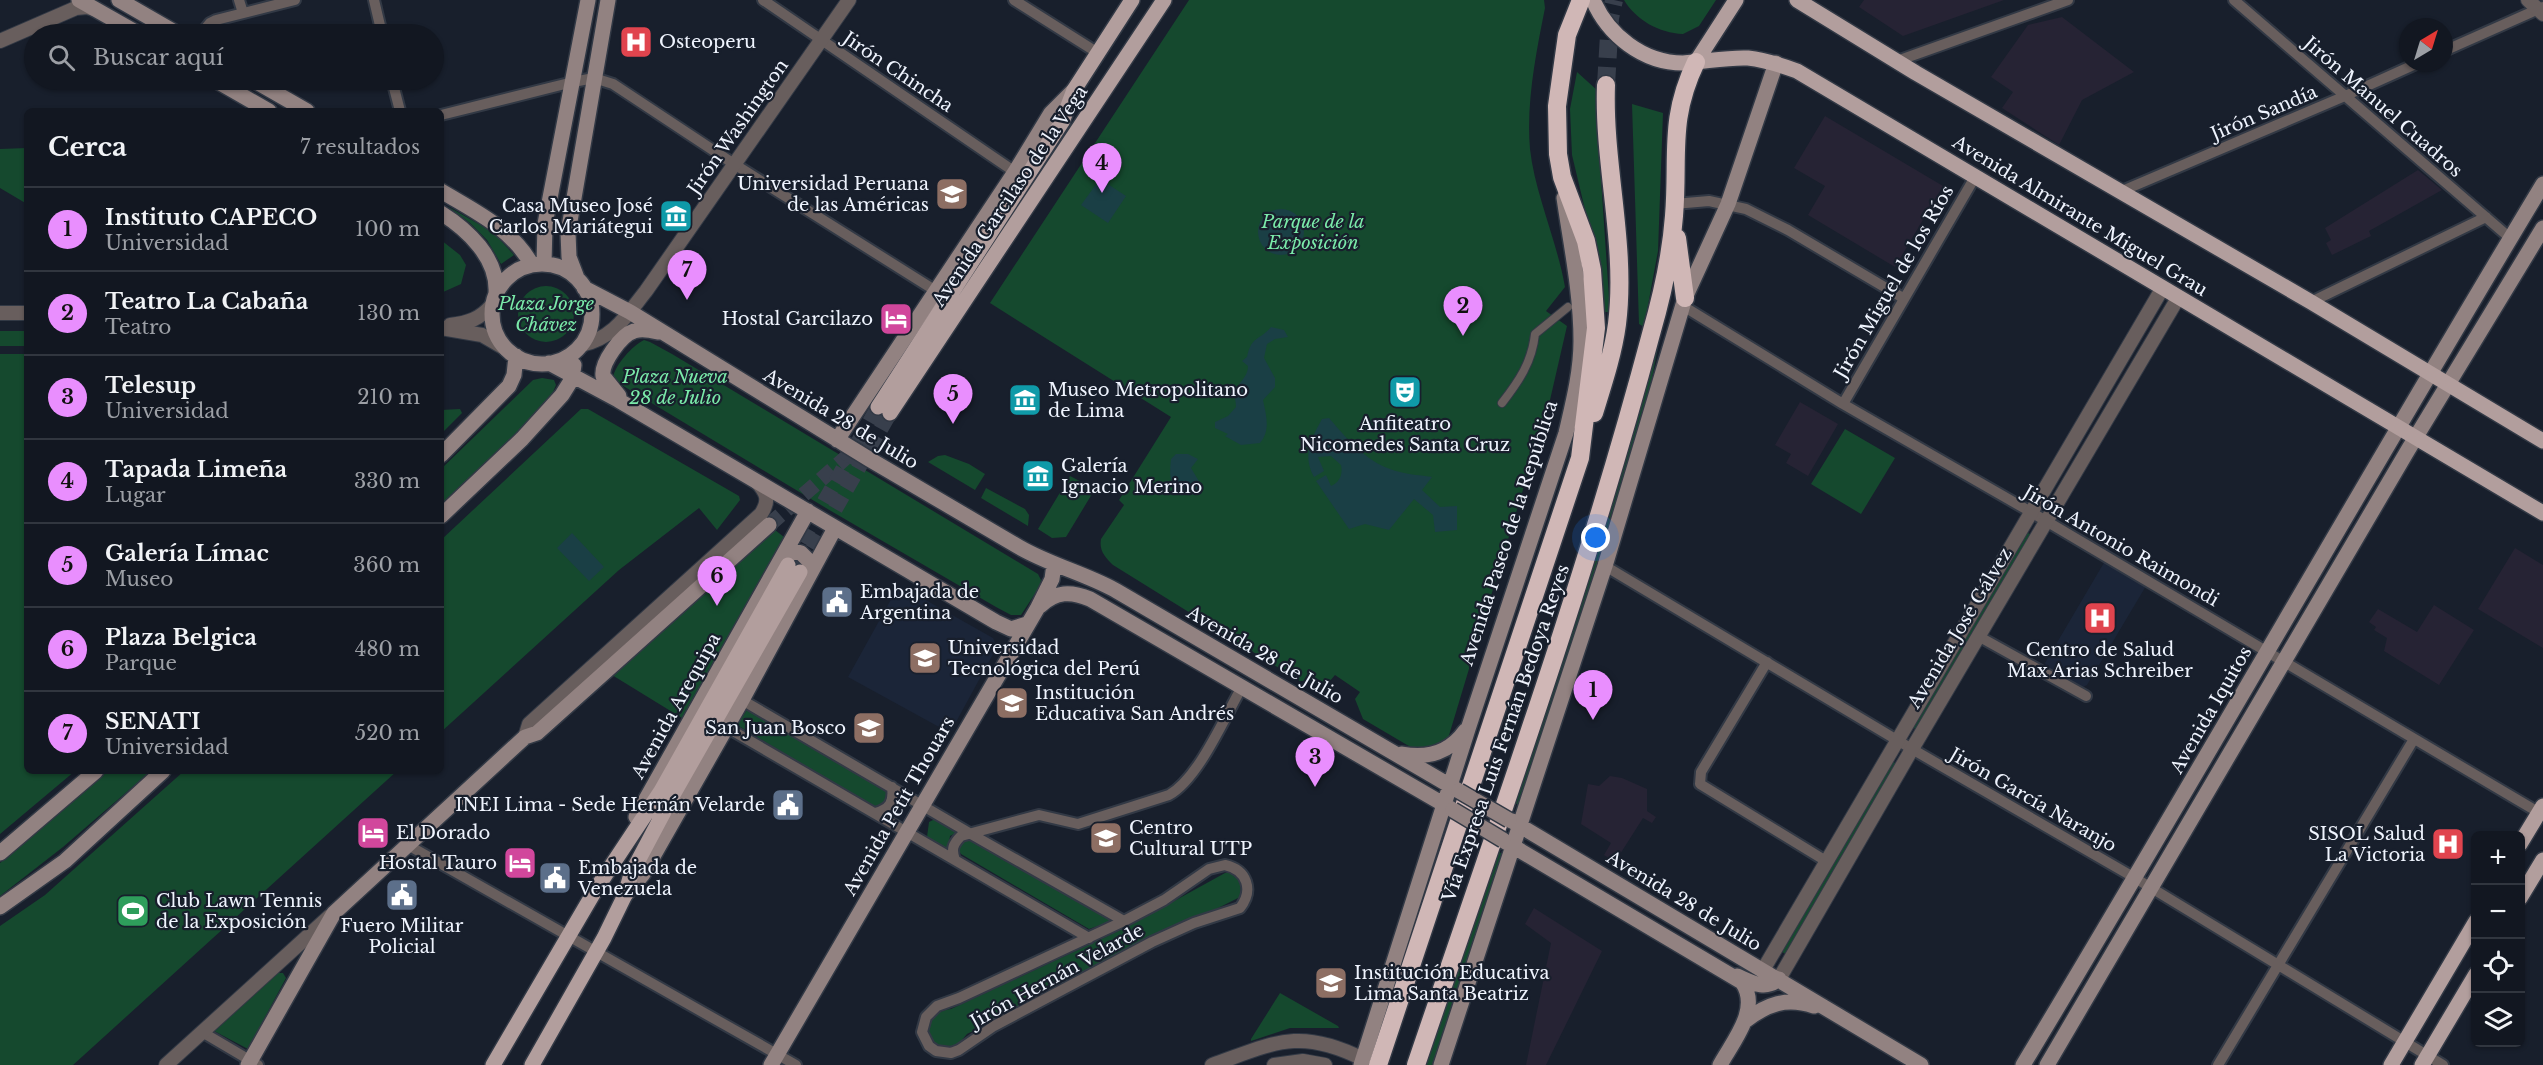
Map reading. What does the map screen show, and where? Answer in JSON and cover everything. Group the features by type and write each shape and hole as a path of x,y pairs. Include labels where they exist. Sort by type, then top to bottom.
{"highway":[{"name":"Avenida Paseo de la República","path":"1562,177 1558,154 1559,78 1567,35 1581,0"},
{"name":"Vía Expresa Luis Fernán Bedoya Reyes","path":"1416,1065 1586,562 1655,320 1674,210 1674,144 1680,101 1696,62"},
{"path":"1580,458 1605,380 1617,324 1618,264 1606,85"},
{"name":"Vía Expresa Luis Fernán Bedoya Reyes","path":"1369,1064 1580,458 1596,328 1592,270 1586,242 1562,177"},
{"path":"1674,210 1684,302"}],"main road":[{"path":"79,0 121,24"},
{"path":"119,0 161,24"},
{"path":"538,264 588,0"},
{"path":"444,513 522,440 562,395 573,375 578,348 591,323 592,311 569,257 568,233 608,0"},
{"name":"Avenida Garcilaso de la Vega","path":"837,440 1015,172 1051,113 1074,90 1132,0"},
{"name":"Avenida Garcilaso de la Vega","path":"1074,90 1062,122 884,410 1164,0"},
{"name":"Avenida Almirante Miguel Grau","path":"1593,0 1614,33 1638,51 1665,62 1746,58 1776,63 1797,71 2162,289 2400,423 2543,513"},
{"path":"1696,62 1736,0"},
{"path":"1797,0 1897,61 2311,302 2427,376 2543,441"},
{"path":"1441,1065 1514,823 1605,566 1684,302 1728,204 1776,63"},
{"path":"233,90 264,108"},
{"path":"270,90 302,108"},
{"name":"Avenida Paseo de la República","path":"1369,1064 1455,788 1469,726 1566,433 1576,389 1581,343 1580,314 1562,177"},
{"name":"Avenida Iquitos","path":"2023,1065 2268,652 2427,376 2543,184"},
{"path":"444,192 505,230 538,264"},
{"path":"444,215 462,228 484,253 494,273 494,328 511,353 514,375 509,387 444,452"},
{"name":"Avenida Iquitos","path":"2047,1065 2418,434 2543,228"},
{"path":"494,299 510,274 538,264 556,266 580,283"},
{"path":"2493,267 2511,279"},
{"name":"Avenida 28 de Julio","path":"580,283 837,440 1019,547 1054,564 1087,575 1115,590 1455,788 1921,1065"},
{"path":"637,411 607,383 602,373 603,364 632,332 647,330 666,334"},
{"path":"549,363 567,357 578,348"},
{"path":"511,353 526,361 549,363 573,375 1003,625 1015,629 1027,624"},
{"name":"Avenida Arequipa","path":"625,895 643,874 742,700 793,570 808,511"},
{"path":"252,1064 334,913 406,844 525,737 537,733 769,525"},
{"name":"Avenida Arequipa","path":"493,1065 596,889 661,791 793,570 835,528"},
{"name":"Avenida Petit Thouars","path":"774,1059 1037,609 1052,579 1054,564"},
{"name":"Avenida Arequipa","path":"532,1065 597,951 625,895 631,874 793,570"},
{"path":"1037,609 1049,598 1061,594 1076,594 1090,599 1731,974 1742,982 1748,992 1749,1004 1745,1021 1720,1065"},
{"path":"1389,750 1413,756 1437,753 1455,743 1469,726"},
{"path":"0,853 92,774"},
{"path":"0,907 65,861 160,774"},
{"path":"2525,836 2542,811"},
{"path":"2525,890 2543,860"},
{"path":"2391,1065 2471,928"},
{"path":"1731,974 1767,986 1779,979"},
{"path":"2425,1060 2471,981"},
{"path":"1745,1021 1766,1005 1779,1002 1806,1004 1835,1014"}],"street":[{"path":"239,0 243,13"},
{"path":"212,24 216,20 295,0"},
{"path":"374,0 380,24"},
{"name":"Jirón Chincha","path":"763,0 1015,172"},
{"name":"Jirón Washington","path":"578,348 609,334 630,312 849,0"},
{"path":"1014,0 1098,53"},
{"path":"1897,61 2068,0"},
{"name":"Jirón Manuel Cuadros","path":"2234,0 2510,238"},
{"path":"39,24 76,8 87,6 94,9"},
{"path":"2453,47 2538,7"},
{"path":"0,41 24,31"},
{"name":"Jirón Sandía","path":"2122,191 2399,72"},
{"path":"444,114 594,78 613,84 734,164 936,291"},
{"path":"395,90 399,108"},
{"name":"Jirón Miguel de los Ríos","path":"1843,404 1975,177"},
{"path":"1674,210 1709,201 1746,209 1788,230 1903,298"},
{"path":"2311,302 2486,217"},
{"name":"Avenida José Gálvez","path":"1763,970 2162,289"},
{"name":"Avenida José Gálvez","path":"1779,979 2178,298"},
{"path":"444,326 472,321 484,314 494,299"},
{"name":"Jirón Antonio Raimondi","path":"1684,302 1843,404 2031,512 2414,739 2542,811"},
{"path":"1502,403 1526,368 1532,354 1534,334 1568,307"},
{"path":"0,313 24,314"},
{"path":"444,327 482,335 511,353"},
{"path":"525,737 529,724 761,514 767,499 765,491 755,480"},
{"name":"Jirón García Naranjo","path":"1605,566 1912,749 2135,878 2405,1041 2425,1060 2444,1065"},
{"path":"1978,636 2086,696"},
{"path":"1767,662 1701,772 1700,784 1706,790 1826,861"},
{"path":"955,860 952,852 954,843 961,836 1039,815 1078,824 1169,795 1186,783 1242,687"},
{"name":"Jirón Hernán Velarde","path":"742,700 1124,921"},
{"name":"Jirón Hernán Velarde","path":"726,727 1089,938"},
{"path":"2218,1065 2414,739"},
{"path":"875,813 884,811 891,805 892,787"},
{"path":"406,844 597,951 774,1059 796,1065"},
{"name":"Jirón Hernán Velarde","path":"1216,866 1233,867 1245,878 1248,894 1240,908 1232,913 1194,923 1152,942 994,1026 959,1050 943,1053 936,1051 925,1039 923,1024 930,1011 937,1006 1089,938 1164,900 1216,866"},
{"path":"166,1065 334,913"},
{"path":"202,1032 252,1064"},
{"path":"1212,1065 1269,1045 1291,1040 1326,1043 1369,1064"},
{"path":"1274,1065 1294,1061 1325,1065"}],"shaded area":[{"path":"1864,0 2004,0 1903,36 1859,7"},
{"path":"2062,17 2134,72 2082,100 2059,145 2002,108 2013,92 1991,77 2028,25"},
{"path":"1825,116 1943,186 1895,267 1808,215 1825,186 1794,168"},
{"path":"2418,170 2442,190 2369,231 2371,236 2332,255 2326,243 2331,240 2325,228"},
{"path":"1100,179 1126,196 1108,223 1081,205"},
{"path":"1281,209 1297,216 1304,232 1297,248 1281,255 1265,248 1258,232 1265,216"},
{"path":"1271,327 1284,330 1288,337 1275,339 1267,344 1264,358 1275,378 1275,387 1263,400 1267,422 1266,433 1260,443 1241,445 1225,436 1228,434 1215,428 1215,422 1228,416 1236,407 1236,390 1248,369 1242,361 1247,357 1253,342"},
{"path":"1800,402 1838,424 1808,476 1786,463 1791,454 1775,445"},
{"path":"1329,418 1356,448 1381,465 1400,472 1432,477 1422,490 1440,507 1457,506 1457,530 1435,532 1433,515 1414,499 1389,530 1365,524 1349,529 1316,481 1326,475 1331,486 1340,477 1341,465 1331,456 1318,457 1324,471 1314,477 1310,469 1308,454 1314,433 1322,419"},
{"path":"1176,454 1188,454 1198,459 1191,468 1203,488 1201,494 1193,495 1190,489 1178,489 1173,483 1170,476 1171,459"},
{"path":"572,533 604,567 589,581 557,548"},
{"path":"2515,548 2543,565 2543,648 2478,609"},
{"name":"Centro de Salud Max Arias Schreiber","path":"2105,561 2146,586 2087,685 2083,687 2046,666 2045,663"},
{"name":"Universidad Tecnológica del Perú","path":"899,585 993,638 997,647 950,733 848,677"},
{"path":"2434,605 2474,630 2439,685 2384,651 2387,638 2374,630 2376,627 2369,622 2378,609 2417,632"},
{"path":"1610,776 1622,778 1647,789 1647,811 1656,817 1652,823 1643,818 1615,862 1604,855 1611,843 1581,824 1588,784 1599,786"},
{"path":"1534,908 1602,951 1546,1065 1526,1065 1551,943 1525,924"}],"green space":[{"name":"Parque de la Exposición","path":"1189,0 1544,0 1545,8 1535,60 1529,114 1530,149 1536,183 1565,287 1546,311 1567,326 1550,400 1447,742 1419,752 1363,719 1355,699 1360,692 1335,675 1329,682 1300,681 1110,562 1102,550 1101,539 1124,505 1119,500 1171,417 990,303"},
{"path":"1624,0 1716,0 1699,26 1683,34 1665,31 1649,24 1635,14"},
{"path":"1577,72 1598,91 1598,135 1610,312 1603,312 1598,264 1572,155 1570,109"},
{"path":"1632,104 1663,113 1658,251 1644,327 1639,324"},
{"path":"24,148 24,202 0,188 0,149"},
{"path":"447,206 493,232 514,255 501,264 487,240 470,223"},
{"path":"444,242 460,255 466,265 461,284 444,292"},
{"name":"Plaza Jorge Chávez","path":"546,286 557,288 566,294 572,303 574,314 572,325 566,334 557,340 546,342 535,340 526,334 520,325 518,314 520,303 526,294 535,288"},
{"path":"0,331 24,331 24,346 0,346"},
{"name":"Plaza Nueva 28 de Julio","path":"644,340 672,354 1038,574 1041,580 1040,586 1021,615 1011,615 996,607 615,381 613,377 621,361"},
{"path":"1658,347 1644,420 1520,806 1512,801"},
{"path":"0,354 24,354 24,774 71,774 0,834"},
{"path":"542,378 554,380 556,385 548,404 444,505 444,466 533,380"},
{"path":"460,409 462,413 444,431 444,410"},
{"path":"581,409 588,409 739,496 740,500 717,530 699,508 619,570 444,729 444,537"},
{"path":"1845,429 1895,458 1861,514 1811,484"},
{"path":"945,455 969,464 985,474 975,490 928,462"},
{"path":"1070,476 1095,489 1066,537 1052,538 1038,529"},
{"path":"986,488 1025,509 1029,515 1028,526 981,498"},
{"path":"775,530 784,537 682,718 612,675"},
{"path":"2026,532 2032,535 1917,730 1912,727"},
{"path":"748,708 884,789 890,794 882,807 873,807 737,725"},
{"path":"1892,761 1897,764 1786,954 1780,951"},
{"path":"104,774 148,774 63,847 0,896 0,863"},
{"name":"Club Lawn Tennis de la Exposición","path":"181,774 394,774 73,1065 0,1065 0,926 45,895"},
{"path":"935,819 958,832 950,836 948,849 927,837 929,822"},
{"path":"972,838 1112,921 1089,929 961,854 957,849 958,840"},
{"path":"1496,850 1504,855 1436,1065 1425,1065"},
{"path":"1231,872 1240,883 1240,897 967,1034 957,1046 938,1045 928,1033 932,1018 940,1012 951,1009 1127,927 1225,873"},
{"path":"277,973 283,973 286,978 248,1049 214,1031"},
{"path":"1280,993 1339,1028 1290,1028 1251,1041"}],"tunnel":[{"path":"1606,85 1610,18 1614,0"},
{"path":"790,562 878,407"},
{"path":"801,569 890,413"},
{"path":"769,525 850,454"}],"place":[{"name":"Osteoperu","path":"636,42"},
{"name":"Tapada Limeña","path":"1102,193"},
{"name":"Universidad Peruana de las Américas","path":"952,194"},
{"name":"Casa Museo José Carlos Mariátegui","path":"676,216"},
{"name":"SENATI","path":"687,300"},
{"name":"Hostal Garcilazo","path":"896,319"},
{"name":"Teatro La Cabaña","path":"1463,336"},
{"name":"Anfiteatro Nicomedes Santa Cruz","path":"1405,392"},
{"name":"Museo Metropolitano de Lima","path":"1025,400"},
{"name":"Galería Límac","path":"953,424"},
{"name":"Galería Ignacio Merino","path":"1038,476"},
{"name":"Embajada de Argentina","path":"837,602"},
{"name":"Plaza Belgica","path":"717,606"},
{"name":"Centro de Salud Max Arias Schreiber","path":"2100,618"},
{"name":"Universidad Tecnológica del Perú","path":"925,658"},
{"name":"Institución Educativa San Andrés","path":"1012,703"},
{"name":"Instituto CAPECO","path":"1593,720"},
{"name":"San Juan Bosco","path":"869,728"},
{"name":"Telesup","path":"1315,787"},
{"name":"INEI Lima - Sede Hernán Velarde","path":"788,805"},
{"name":"El Dorado","path":"373,833"},
{"name":"Centro Cultural UTP","path":"1106,838"},
{"name":"SISOL Salud La Victoria","path":"2448,844"},
{"name":"Hostal Tauro","path":"520,863"},
{"name":"Embajada de Venezuela","path":"555,878"},
{"name":"Fuero Militar Policial","path":"402,895"},
{"name":"Club Lawn Tennis de la Exposición","path":"133,911"},
{"name":"Institución Educativa Lima Santa Beatriz","path":"1331,983"}]}
